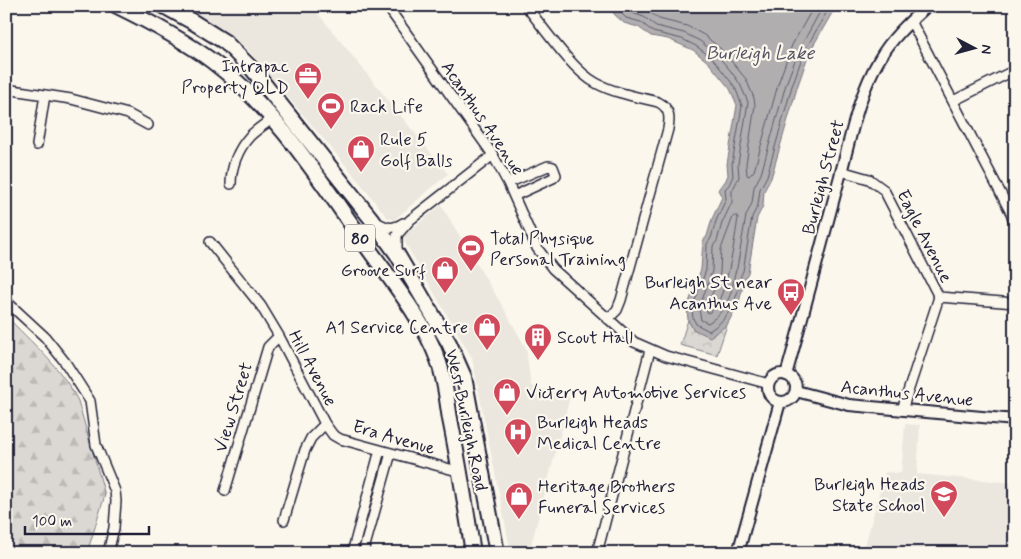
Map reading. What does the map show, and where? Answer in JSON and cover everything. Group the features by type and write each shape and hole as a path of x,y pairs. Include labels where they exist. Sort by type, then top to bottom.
{"main road":[{"name":"West Burleigh Road","path":"117,6 185,42 244,89 272,119 311,168 424,330 438,361 460,472 473,553"},
{"name":"West Burleigh Road","path":"164,6 225,42 253,70 397,254 449,343 464,377 497,553"},
{"path":"490,510 488,534 491,553"}],"street":[{"name":"Acanthus Avenue","path":"387,6 493,155 508,183 537,248 554,269 634,342 666,356 769,384"},
{"path":"526,6 573,64 589,79 610,89 658,102 666,108 669,115 668,129 622,300 617,310 608,319"},
{"name":"Burleigh Street","path":"786,375 841,172 869,79 889,45 927,6"},
{"path":"911,21 1015,224"},
{"path":"953,101 1015,70"},
{"path":"6,89 71,99 128,114 148,125"},
{"path":"38,145 45,95"},
{"path":"231,184 231,172 236,159 250,136 272,119"},
{"path":"397,254 397,235 410,220 493,155"},
{"path":"508,183 548,166 553,167 555,170 556,175 553,178 514,196"},
{"name":"Eagle Avenue","path":"841,172 869,179 884,190 939,297 1015,304"},
{"path":"373,221 394,228 410,220"},
{"name":"Hill Avenue","path":"210,242 261,306 279,336 325,424 312,438 305,450 284,520"},
{"path":"902,410 939,297"},
{"path":"6,301 45,338 65,362 87,396 92,414 96,445 115,491 114,528 108,553"},
{"name":"View Street","path":"225,491 268,347 279,336"},
{"path":"597,553 650,350"},
{"path":"786,375 795,383 796,391 789,401 780,402 772,398 768,389 769,384 774,377 786,375"},
{"name":"Acanthus Avenue","path":"796,391 849,405 1015,420"},
{"path":"738,553 780,402"},
{"name":"Era Avenue","path":"325,424 337,438 460,472"},
{"path":"352,553 380,450"},
{"path":"363,553 391,453"}],"shaded area":[{"path":"182,6 312,6 448,174 394,220 387,217 248,50 229,33"},
{"path":"441,205 526,348 531,386 570,397 529,553 511,553 472,358 404,241 405,235"},
{"name":"Burleigh Heads State School","path":"905,424 920,425 917,474 1015,483 1015,553 863,553 885,472 901,473"}],"green space":[{"path":"6,316 55,366 78,401 105,495 87,553 6,553"},
{"path":"688,320 693,329 720,329 727,325 717,355 680,345"}],"water":[{"name":"Burleigh Lake","path":"608,6 836,6 809,53 797,88 771,178 764,191 763,206 757,218 748,273 739,302 727,325 710,337 693,329 688,320 687,308 701,269 703,241 707,236 722,197 718,190 728,175 727,164 737,105 730,89 708,62 693,50 668,39 651,36 638,27 624,23"}],"place":[{"name":"Intrapac Property QLD","path":"308,100"},
{"name":"Rack Life","path":"331,130"},
{"name":"Rule 5 Golf Balls","path":"361,173"},
{"name":"Total Physique Personal Training","path":"471,272"},
{"name":"Groove Surf","path":"445,294"},
{"name":"Burleigh St near Acanthus Ave","path":"791,316"},
{"name":"A1 Service Centre","path":"487,351"},
{"name":"Scout Hall","path":"538,361"},
{"name":"Victerry Automotive Services","path":"507,416"},
{"name":"Burleigh Heads Medical Centre","path":"518,456"},
{"name":"Burleigh Heads State School","path":"944,518"},
{"name":"Heritage Brothers Funeral Services","path":"519,520"}]}
